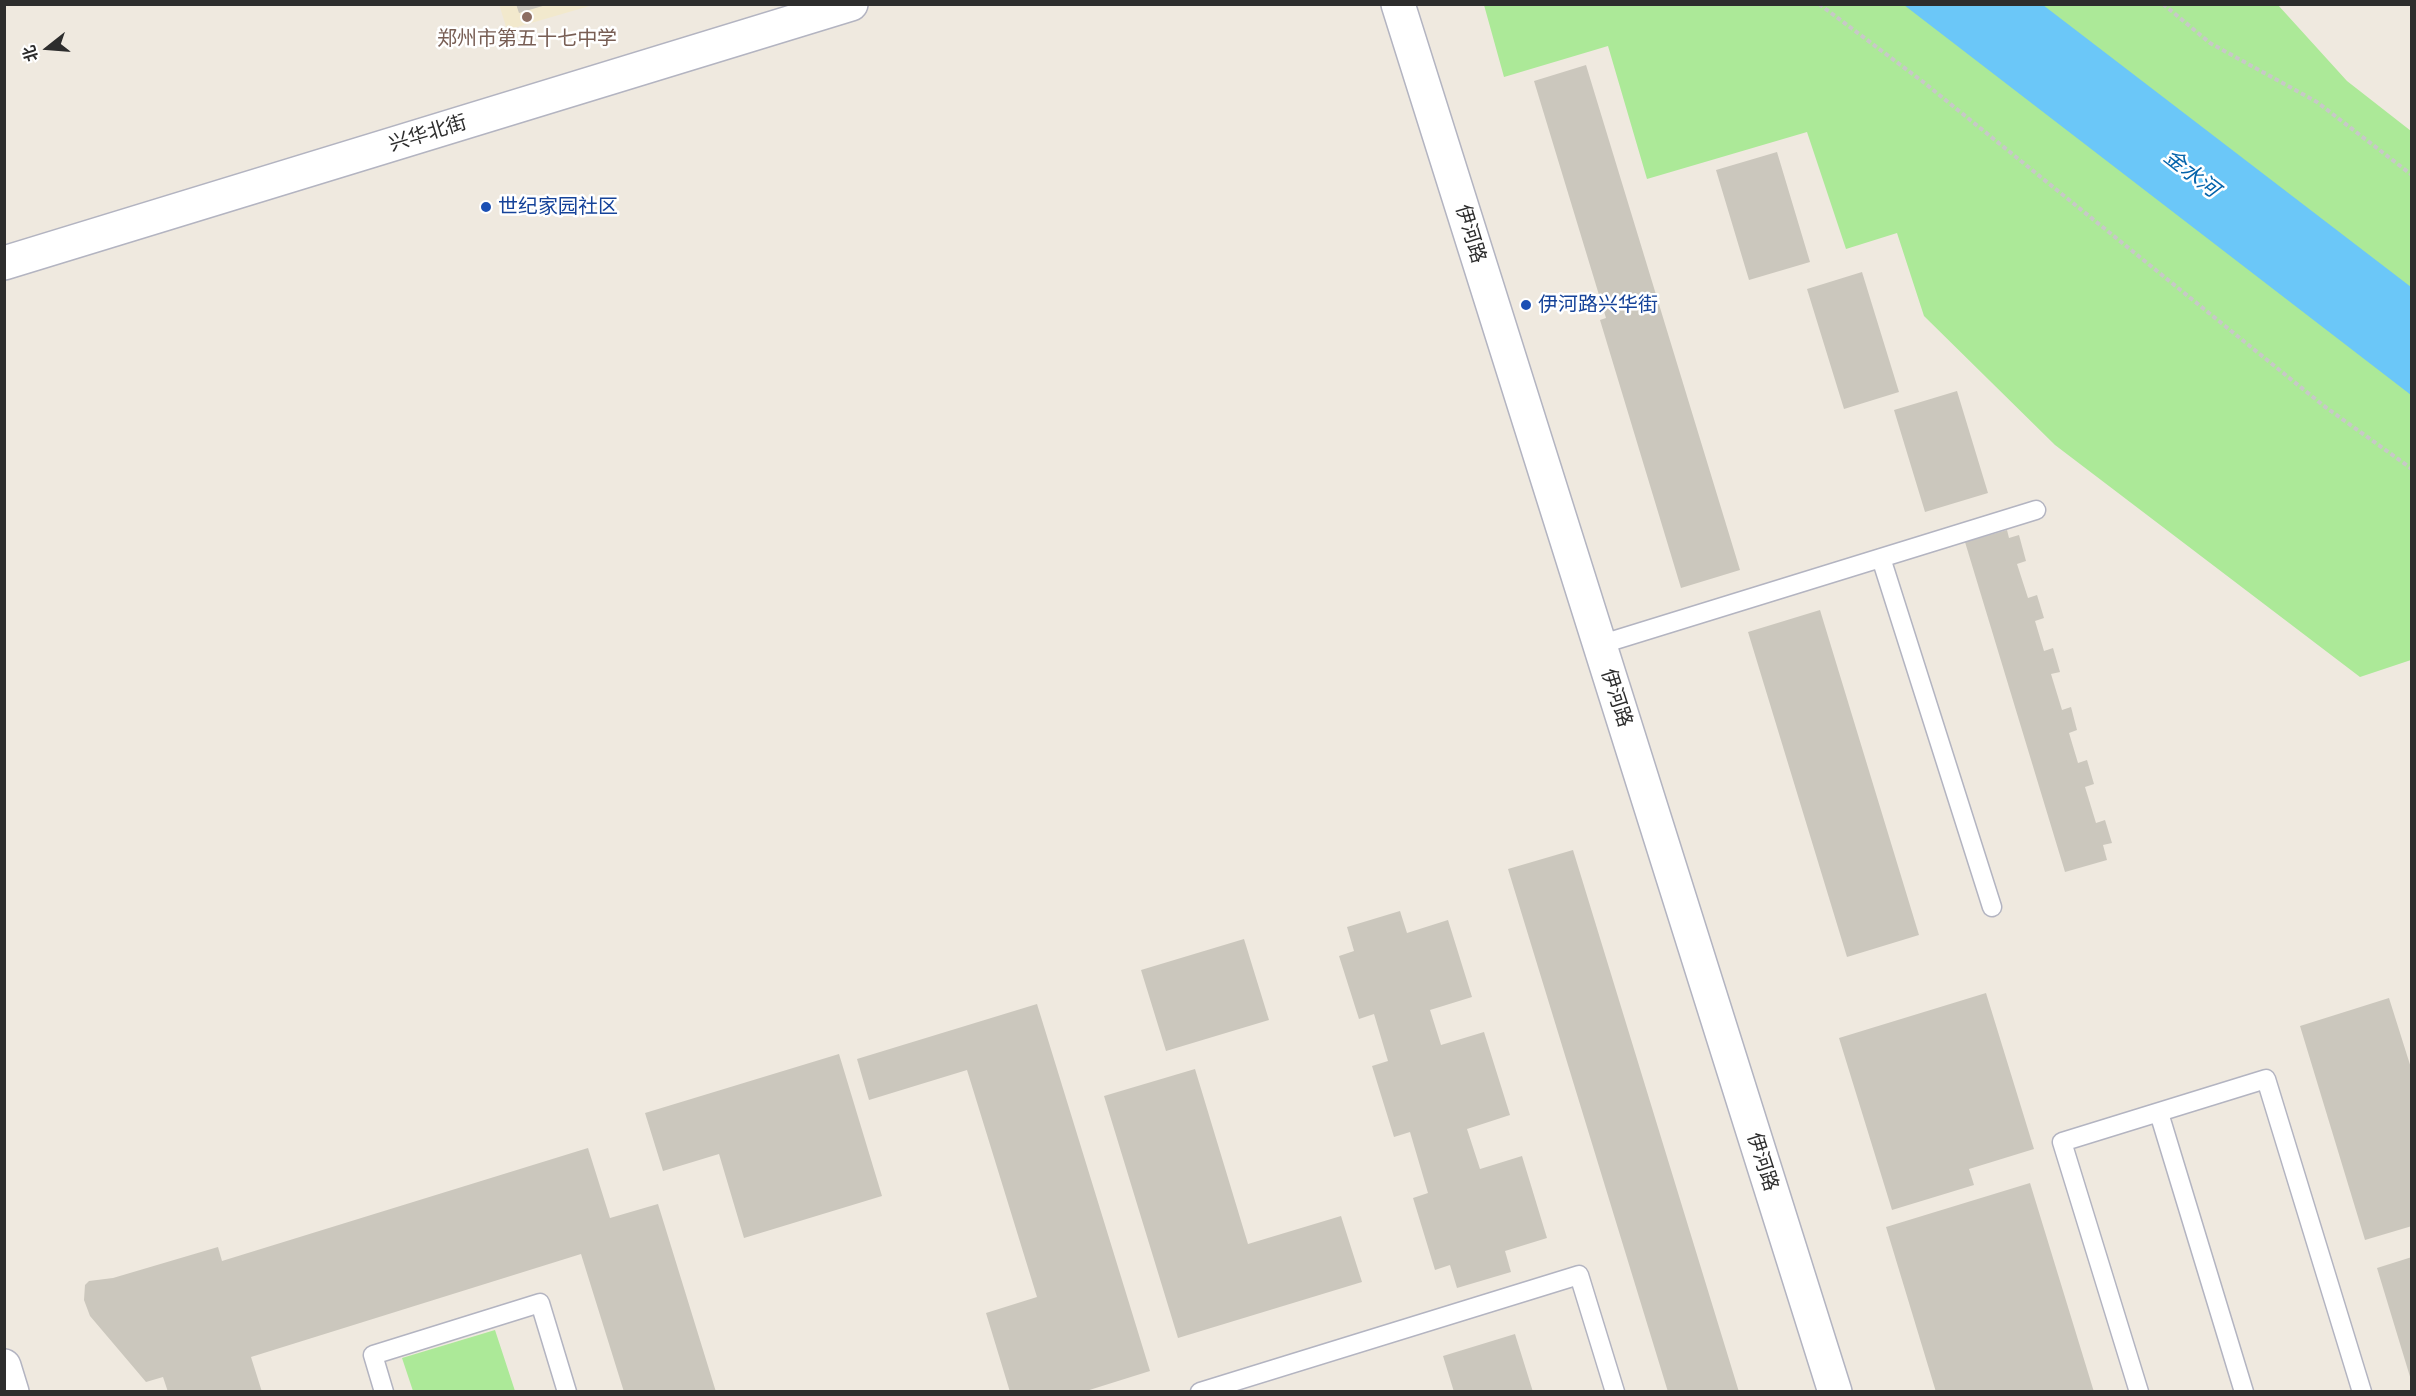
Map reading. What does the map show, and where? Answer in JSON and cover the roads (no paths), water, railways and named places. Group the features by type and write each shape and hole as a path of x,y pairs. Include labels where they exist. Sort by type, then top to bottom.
{"street":[{"name":"兴华北街","path":"6,259 851,4"},
{"name":"伊河路","path":"1398,4 1835,1392"},
{"path":"4,1366 12,1392"}],"lane":[{"path":"1599,645 2036,510"},
{"path":"1881,558 1992,907"},
{"path":"2139,1392 2062,1142 2266,1079 2362,1392"},
{"path":"2158,1113 2244,1392"},
{"path":"1200,1392 1579,1275 1615,1392"},
{"path":"384,1392 373,1355 540,1303 567,1392"}],"water":[{"name":"金水河","path":"1904,5 2043,5 2411,287 2411,395"}],"place":[{"name":"郑州市第五十七中学","path":"527,17"},
{"name":"世纪家园社区","path":"486,207"},
{"name":"伊河路兴华街","path":"1526,305"}]}
